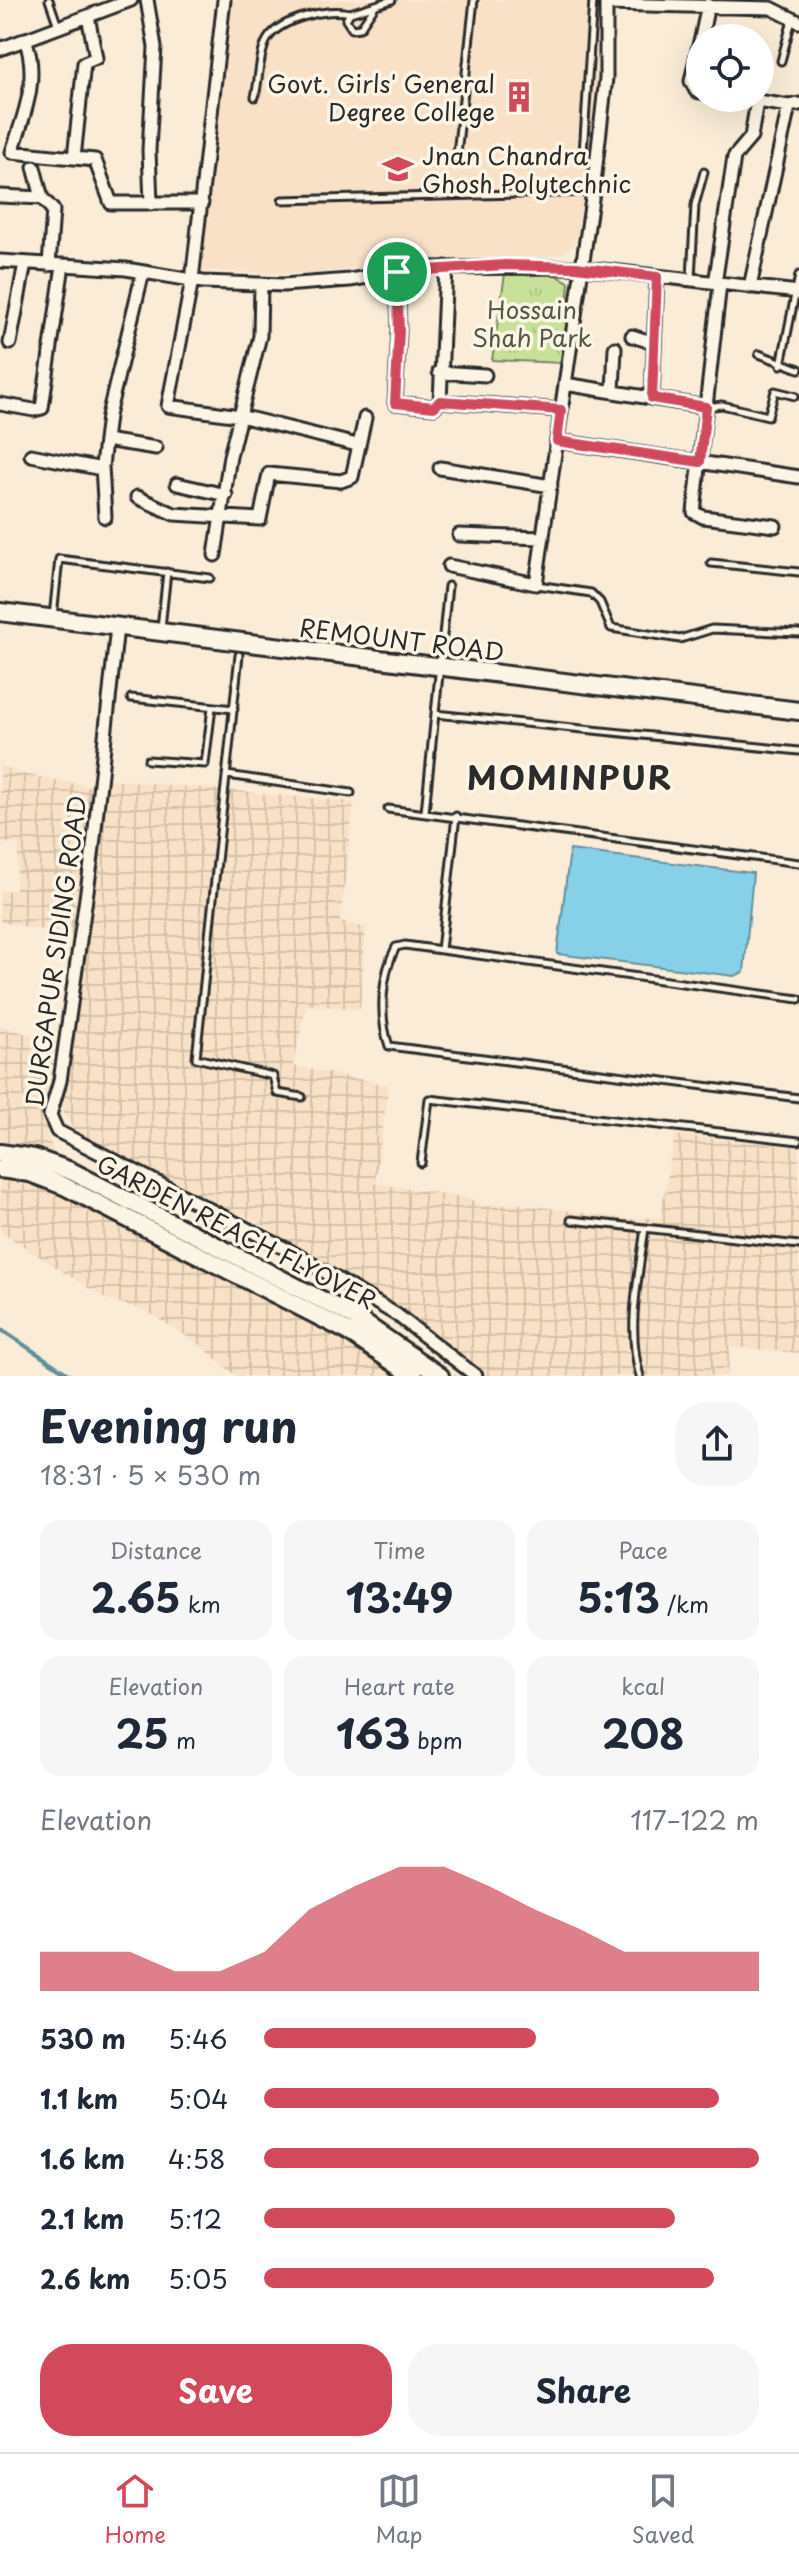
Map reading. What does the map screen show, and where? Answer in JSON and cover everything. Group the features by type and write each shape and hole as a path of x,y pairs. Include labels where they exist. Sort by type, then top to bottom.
{"main road":[{"name":"REMOUNT ROAD","path":"0,612 799,711"},
{"name":"GARDEN REACH FLYOVER","path":"0,1153 53,1164 85,1179 355,1317 440,1376"},
{"name":"GARDEN REACH FLYOVER","path":"0,1169 30,1173 64,1186 347,1331 414,1376"}],"street":[{"path":"0,49 131,0"},
{"path":"147,0 155,47 149,150 151,204"},
{"path":"224,0 192,280 168,406 240,416 357,445"},
{"path":"449,566 536,584 593,192 606,78 606,2 773,6 796,20"},
{"path":"704,24 708,5"},
{"path":"74,158 84,63 96,58 88,16"},
{"path":"25,39 31,66 31,94 12,152 95,160 111,203 202,203"},
{"path":"750,287 794,105 774,103"},
{"path":"755,112 751,137 734,157 694,512 703,517 775,526"},
{"path":"34,167 42,198 53,210 49,265"},
{"path":"0,196 42,198"},
{"path":"0,261 261,284 350,280 446,267 580,268 798,292"},
{"path":"10,343 25,263"},
{"path":"0,404 34,410 42,408 63,265"},
{"path":"397,272 399,331 395,403 434,407 440,401 446,267"},
{"path":"105,517 102,469 105,440 143,272"},
{"path":"652,398 657,277"},
{"path":"215,555 240,416 260,336 261,284"},
{"path":"632,336 654,343"},
{"path":"613,391 615,348"},
{"path":"439,372 485,375"},
{"path":"565,384 706,407"},
{"path":"440,401 561,410"},
{"path":"137,497 174,514 260,519 269,474 341,481 352,477 365,418"},
{"path":"105,440 156,448"},
{"path":"557,441 799,477"},
{"path":"31,455 102,469"},
{"path":"440,468 551,486"},
{"path":"177,484 226,495"},
{"path":"459,535 543,538"},
{"name":"DURGAPUR SIDING ROAD","path":"117,627 90,871 60,1081 50,1115 57,1131 290,1251 397,1315 476,1376"}],"lane":[{"path":"49,0 58,27"},
{"path":"255,97 266,41 277,30 309,17 350,13 392,0"},
{"path":"456,163 474,0"},
{"path":"583,154 593,0"},
{"path":"758,0 773,6"},
{"path":"350,13 346,20 352,29 360,28 375,6"},
{"path":"781,61 796,20"},
{"path":"691,281 695,205 704,172"},
{"path":"282,200 593,192"},
{"path":"781,365 799,275"},
{"path":"759,354 781,365 799,369"},
{"path":"706,407 722,405 768,416 775,391 795,396"},
{"path":"53,619 59,559 210,578"},
{"path":"711,563 799,572"},
{"path":"160,633 167,572"},
{"path":"536,584 591,593 600,602 611,628 680,639 712,629 799,633"},
{"path":"425,812 448,586"},
{"path":"239,655 196,1058 273,1076 277,1093 302,1097"},
{"path":"131,698 234,709"},
{"path":"148,760 205,764 212,707"},
{"path":"435,714 799,751"},
{"path":"227,775 351,793"},
{"path":"388,809 799,863"},
{"path":"441,950 456,816"},
{"path":"799,999 405,945 396,947 389,960 381,1024 389,1046 799,1098"},
{"path":"421,1163 429,1099 799,1141"},
{"path":"571,1220 799,1245"},
{"path":"640,1376 635,1358 635,1301 645,1228"}],"shaded area":[{"name":"Jnan Chandra Ghosh Polytechnic","path":"230,0 596,0 597,85 577,240 565,253 545,257 386,263 317,274 200,271"},
{"path":"0,765 23,774 95,787 75,936 0,922 0,891 15,890 19,845 0,842"},
{"path":"106,779 354,802 340,921 366,928 360,1009 306,1005 293,1066 389,1085 375,1183 469,1198 481,1206 520,1204 627,1219 660,1217 675,1135 799,1147 799,1353 731,1347 727,1376 477,1376 267,1227 99,1147 72,1127 61,1106 76,1030"},
{"path":"0,1026 61,1044 45,1115 47,1135 58,1163 276,1269 413,1345 457,1376 236,1376 199,1344 146,1311 104,1298 0,1231"}],"green space":[{"name":"Hossain Shah Park","path":"505,274 554,274 569,282 563,363 492,360"}],"water":[{"path":"570,850 753,873 744,972 734,976 557,954"}],"waterway":[{"path":"0,1329 71,1376"}],"place":[{"name":"Govt. Girls' General Degree College","path":"519,97"},
{"name":"Jnan Chandra Ghosh Polytechnic","path":"398,169"}],"district":[{"name":"MOMINPUR","path":"570,777"}],"route":[{"path":"505,265 576,267 657,277 652,398 706,407 700,462 557,441 561,410 440,401 434,407 395,403 399,331 397,272 421,268 505,265"}]}
